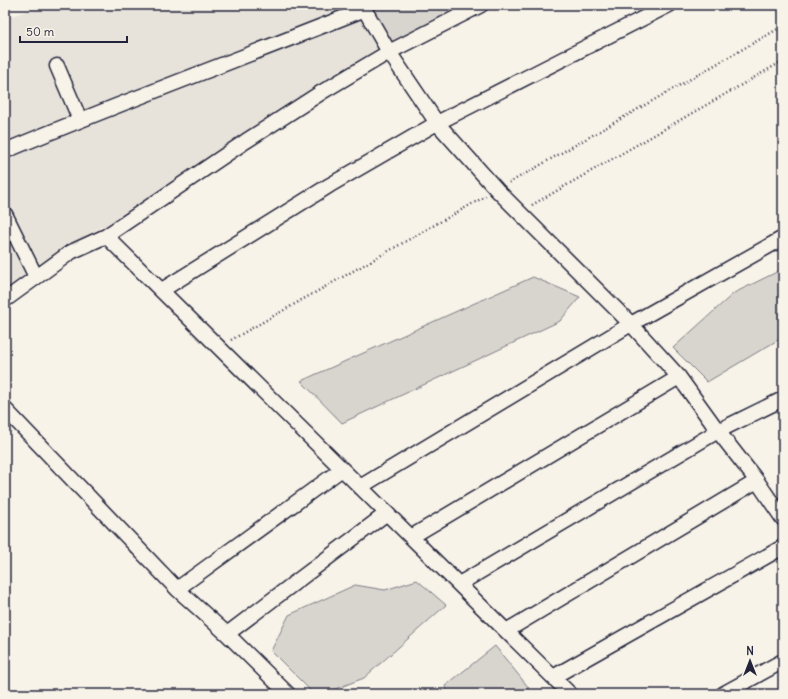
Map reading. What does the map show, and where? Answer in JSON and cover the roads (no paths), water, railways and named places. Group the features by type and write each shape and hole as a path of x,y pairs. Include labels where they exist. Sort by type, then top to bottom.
{"street":[{"path":"5,300 71,252 106,236 246,141 322,92 389,52 481,5"},
{"path":"162,290 330,185 437,123 669,5"},
{"path":"5,151 80,120 265,49 364,7 389,52 437,123 497,190 631,324 679,377 718,431 757,481 783,519"},
{"path":"57,66 80,120"},
{"path":"5,214 36,277"},
{"path":"106,236 570,694"},
{"path":"360,487 631,324 783,238"},
{"path":"411,537 679,377"},
{"path":"459,584 718,431 783,399"},
{"path":"5,409 177,589 227,634 288,694"},
{"path":"177,589 342,469"},
{"path":"506,630 757,481"},
{"path":"227,634 387,513"},
{"path":"553,677 783,547"},
{"path":"723,694 783,661"}]}
